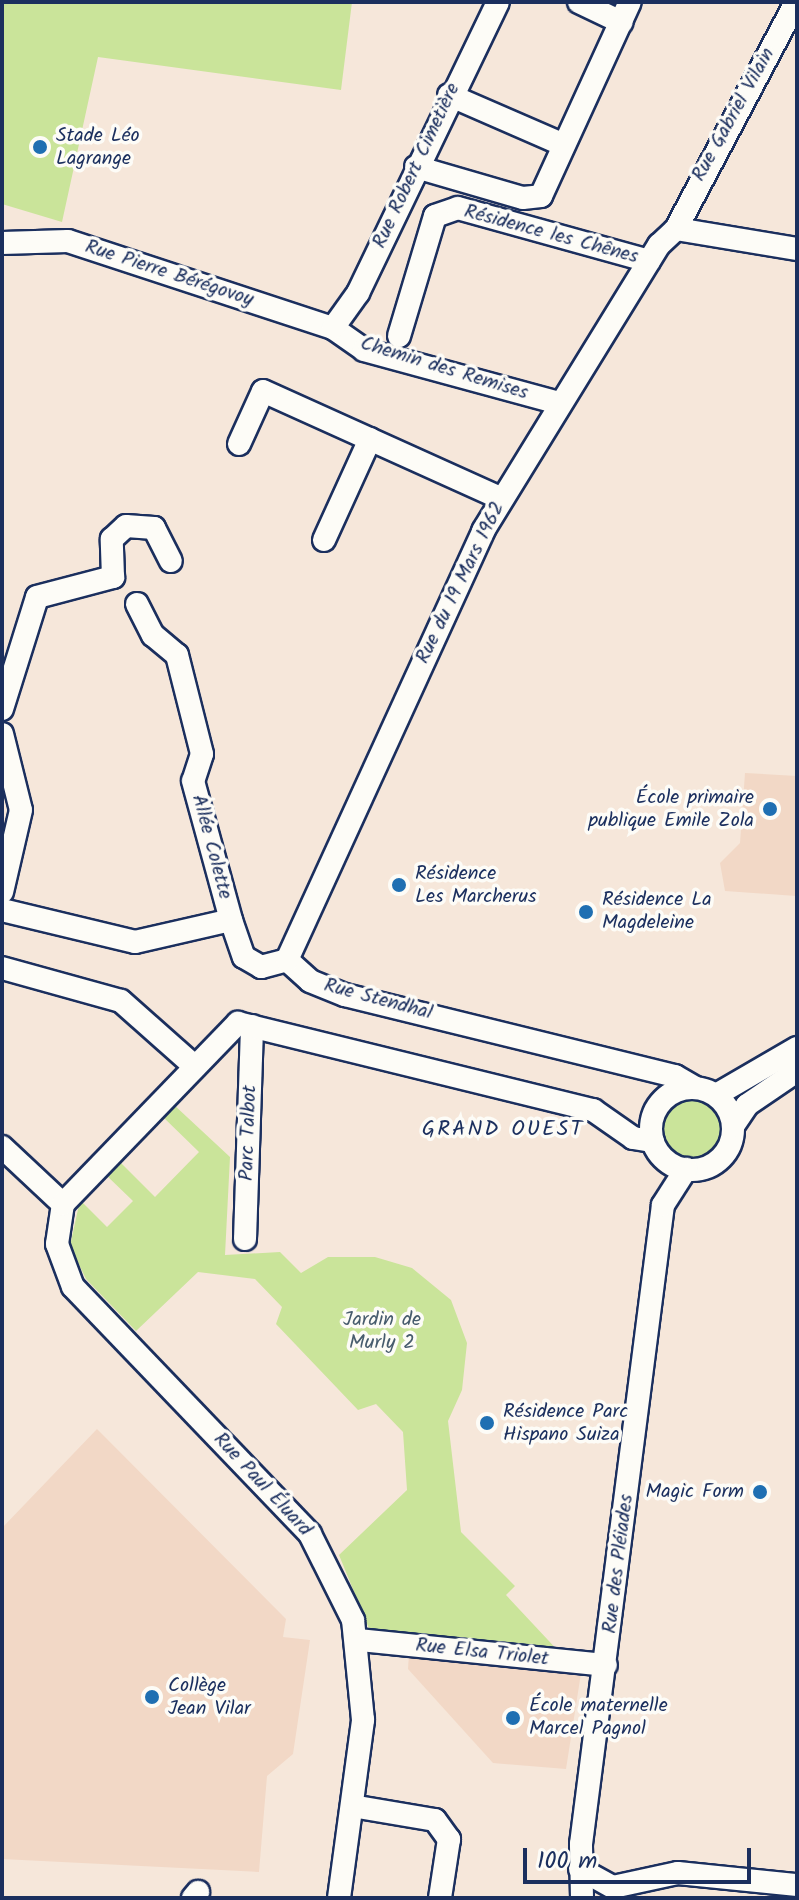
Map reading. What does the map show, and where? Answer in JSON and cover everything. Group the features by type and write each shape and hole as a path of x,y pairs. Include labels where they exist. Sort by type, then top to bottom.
{"street":[{"name":"Rue Robert Cimetière","path":"333,328 358,293 449,95 498,2"},
{"path":"416,167 534,199 564,145 626,12 579,2"},
{"name":"Rue Gabriel Vilain","path":"676,229 796,2"},
{"path":"449,95 564,145"},
{"name":"Résidence les Chênes","path":"399,336 435,216 458,208 649,261"},
{"path":"676,229 797,249"},
{"name":"Rue du 19 Mars 1962","path":"287,960 502,499 649,261 676,229"},
{"name":"Rue Pierre Bérégovoy","path":"2,243 68,241 333,328"},
{"name":"Chemin des Remises","path":"333,328 364,350 559,403"},
{"path":"239,444 263,391 502,499"},
{"path":"324,540 370,439"},
{"path":"2,709 37,597 113,577 112,539 126,526 154,528 171,561"},
{"name":"Allée Colette","path":"137,604 153,635 177,655 202,754 193,781 231,920"},
{"path":"2,734 21,810 2,892"},
{"path":"2,910 135,942 231,920 250,962 269,969 287,960"},
{"name":"Rue Stendhal","path":"287,960 310,981 345,995 616,1060 694,1087"},
{"path":"2,968 121,1001 193,1065"},
{"path":"2,1147 63,1204 193,1065 238,1023 593,1110 633,1138 653,1141"},
{"name":"Parc Talbot","path":"245,1239 252,1026"},
{"path":"716,1095 797,1048"},
{"path":"733,1126 716,1095 694,1087 659,1104 653,1141 665,1160 686,1169 716,1162 747,1105 797,1071"},
{"name":"Rue des Pléiades","path":"582,1898 580,1869 663,1205 686,1169"},
{"name":"Rue Paul Éluard","path":"63,1204 57,1244 64,1272 120,1337 310,1534 359,1640 363,1720 339,1898"},
{"name":"Rue Elsa Triolet","path":"359,1640 606,1665"},
{"path":"352,1806 435,1820 449,1839 440,1898"},
{"path":"580,1869 613,1887 678,1873 797,1885"}],"shaded area":[{"name":"École primaire publique Emile Zola","path":"745,773 797,776 797,903 796,896 725,891 720,863 740,843"},
{"name":"Collège Jean Vilar","path":"97,1429 286,1619 283,1637 310,1640 293,1754 267,1776 259,1872 2,1859 2,1528"},
{"name":"École maternelle Marcel Pagnol","path":"409,1654 581,1673 566,1769 493,1763 408,1669"}],"green space":[{"name":"Stade Léo Lagrange","path":"2,2 352,2 341,90 98,57 62,222 2,204"},
{"path":"690,1094 714,1104 724,1128 714,1152 690,1162 666,1152 656,1128 666,1104"},
{"name":"Jardin de Murly 2","path":"173,1104 230,1157 225,1255 280,1252 301,1273 328,1257 375,1257 412,1268 451,1300 467,1343 462,1390 448,1421 461,1532 515,1586 506,1595 562,1655 370,1631 339,1555 407,1490 403,1432 376,1404 358,1410 276,1324 282,1307 255,1279 198,1272 136,1331 86,1279 70,1246 80,1200 107,1227 133,1201 105,1174 118,1160 155,1197 199,1152 162,1116"}],"place":[{"name":"Stade Léo Lagrange","path":"40,147"},
{"name":"École primaire publique Emile Zola","path":"770,809"},
{"name":"Résidence Les Marcherus","path":"399,885"},
{"name":"Résidence La Magdeleine","path":"586,912"},
{"name":"Résidence Parc Hispano Suiza","path":"487,1423"},
{"name":"Magic Form","path":"760,1492"},
{"name":"Collège Jean Vilar","path":"152,1697"},
{"name":"École maternelle Marcel Pagnol","path":"513,1718"}],"district":[{"name":"GRAND OUEST","path":"503,1130"}]}
